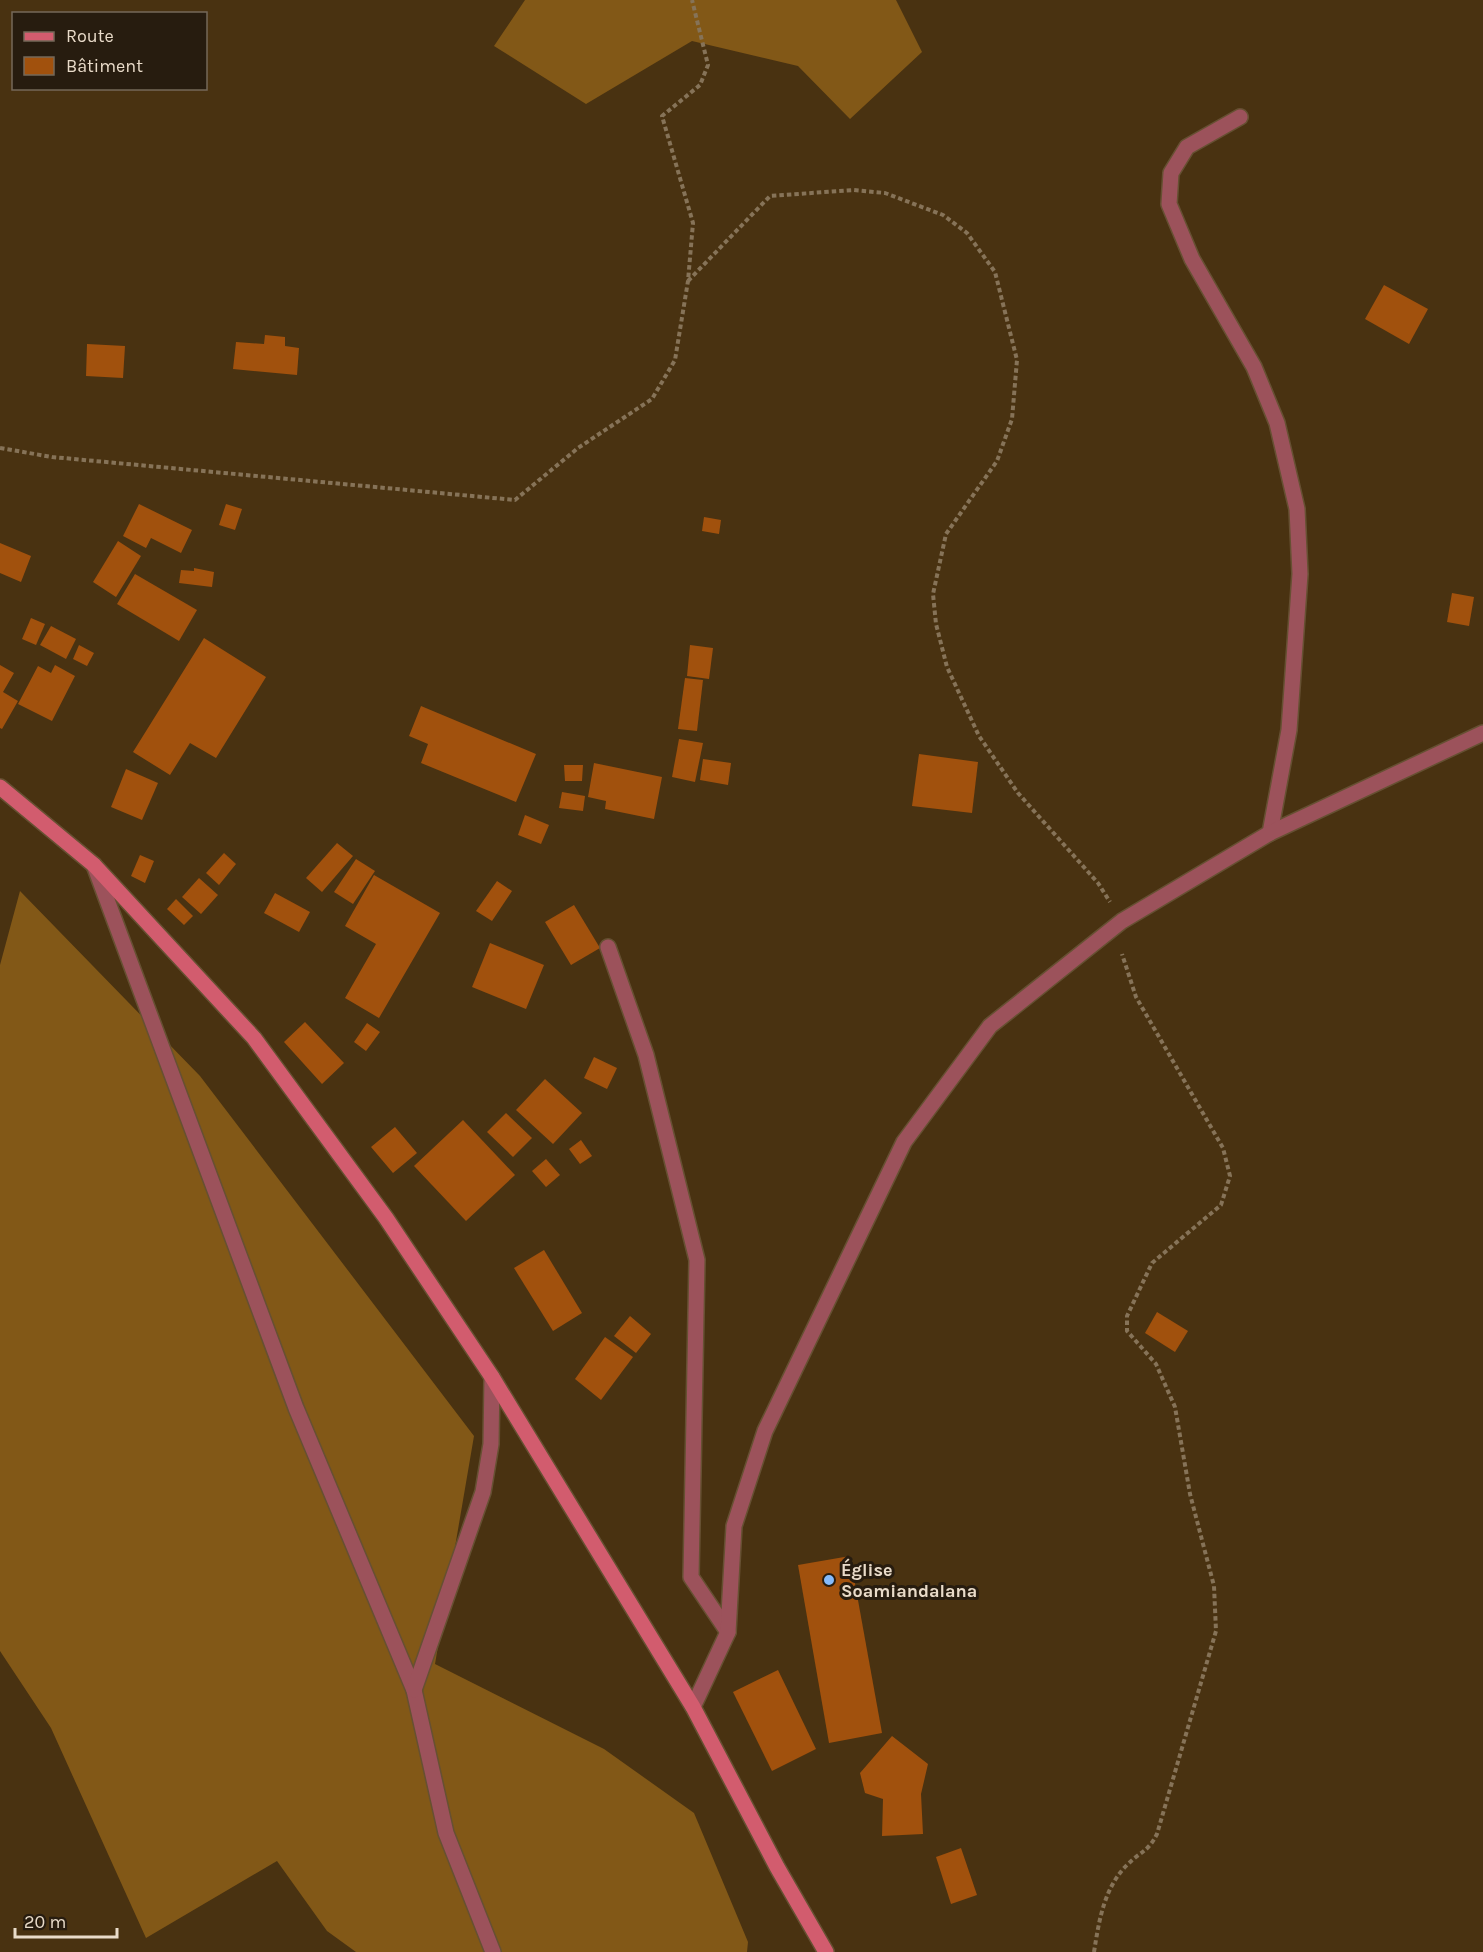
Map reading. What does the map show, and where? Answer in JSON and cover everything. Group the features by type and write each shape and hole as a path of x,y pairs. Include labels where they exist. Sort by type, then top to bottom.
{"main road":[{"path":"0,787 94,865 254,1038 386,1218 492,1377 693,1707 777,1867 826,1952"}],"street":[{"path":"1240,117 1187,147 1171,173 1169,204 1192,259 1254,367 1277,423 1297,509 1300,574 1289,730 1270,833"},
{"path":"693,1707 728,1632 734,1526 765,1431 904,1142 990,1026 1122,921 1270,833 1483,733"},
{"path":"94,865 296,1408 414,1690 446,1833 493,1952"},
{"path":"608,948 646,1055 697,1260 691,1577 728,1632"},
{"path":"414,1690 483,1491 491,1444 492,1377"}],"path":[{"path":"0,448 52,457 515,500 578,448 652,399 675,360 688,281 693,223 662,116 700,85 708,65 692,0"},
{"path":"688,281 770,196 854,190 885,193 943,215 967,233 995,272 1017,360 1012,419 997,462 946,534 933,594 936,624 946,667 979,736 1018,793 1098,883 1122,921 1122,954 1136,997 1223,1148 1230,1176 1221,1205 1152,1263 1127,1316 1127,1330 1156,1364 1175,1407 1190,1494 1214,1586 1216,1631 1157,1834 1150,1847 1127,1865 1110,1890 1099,1918 1094,1952"}],"shaded area":[{"path":"525,0 896,0 922,52 850,119 798,66 692,41 586,104 494,46"},
{"path":"20,891 200,1076 474,1436 435,1664 604,1749 694,1813 748,1942 747,1952 356,1952 327,1931 277,1861 146,1938 51,1728 0,1651 0,965"}],"building":[{"path":"1384,285 1428,309 1409,344 1365,319"},
{"path":"265,335 285,337 285,346 299,348 297,375 233,369 236,342 264,344"},
{"path":"87,344 125,346 123,378 86,376"},
{"path":"139,504 192,530 181,553 151,538 146,548 123,536"},
{"path":"226,504 242,509 235,530 219,525"},
{"path":"704,517 721,520 719,534 702,531"},
{"path":"118,541 141,556 116,597 93,582"},
{"path":"0,543 31,556 21,582 0,573"},
{"path":"194,568 214,572 212,587 179,583 181,570 194,571"},
{"path":"135,574 197,610 179,641 117,604"},
{"path":"1452,593 1474,597 1469,626 1447,622"},
{"path":"31,618 45,624 36,645 22,639"},
{"path":"51,626 76,639 66,659 40,645"},
{"path":"204,638 266,677 216,758 190,743 170,775 133,752"},
{"path":"79,645 94,653 87,666 73,659"},
{"path":"690,645 713,648 709,679 687,676"},
{"path":"0,665 14,673 3,692 18,701 2,729 0,728"},
{"path":"55,665 75,676 52,721 18,704 38,666 51,673"},
{"path":"685,678 703,680 697,731 678,729"},
{"path":"421,706 536,754 516,802 421,763 428,744 409,736"},
{"path":"679,739 703,743 695,782 672,777"},
{"path":"919,754 978,762 972,813 912,806"},
{"path":"703,759 731,763 728,785 700,780"},
{"path":"594,763 662,777 654,819 605,809 606,801 588,797"},
{"path":"564,765 583,765 582,781 565,781"},
{"path":"126,769 158,783 142,820 111,807"},
{"path":"562,792 585,796 583,811 559,808"},
{"path":"525,815 549,825 541,844 518,835"},
{"path":"337,843 353,856 322,892 306,878"},
{"path":"224,853 236,864 219,885 206,873"},
{"path":"140,855 154,861 145,883 131,876"},
{"path":"356,859 375,871 353,904 334,892"},
{"path":"374,875 440,913 379,1018 345,998 376,944 345,926"},
{"path":"199,878 218,895 201,914 182,897"},
{"path":"497,881 512,891 492,921 476,911"},
{"path":"275,893 310,912 299,932 264,913"},
{"path":"176,899 193,916 184,925 167,909"},
{"path":"574,905 600,948 571,965 545,922"},
{"path":"490,943 544,965 526,1009 472,987"},
{"path":"305,1022 344,1063 322,1084 284,1042"},
{"path":"367,1023 380,1032 366,1051 354,1042"},
{"path":"594,1057 617,1068 607,1089 584,1078"},
{"path":"545,1079 582,1113 553,1144 516,1110"},
{"path":"506,1113 532,1138 513,1157 487,1132"},
{"path":"463,1120 515,1175 466,1221 414,1166"},
{"path":"395,1127 417,1153 393,1173 371,1147"},
{"path":"581,1140 592,1156 580,1164 569,1149"},
{"path":"546,1159 560,1175 546,1187 532,1171"},
{"path":"544,1250 582,1313 553,1331 514,1268"},
{"path":"1157,1312 1188,1331 1175,1352 1145,1333"},
{"path":"630,1316 651,1334 636,1353 614,1336"},
{"path":"605,1337 633,1357 601,1400 575,1379"},
{"path":"850,1556 882,1733 829,1743 798,1565"},
{"path":"778,1670 816,1749 772,1771 733,1692"},
{"path":"892,1736 928,1764 921,1794 923,1834 882,1836 883,1799 865,1793 860,1773"},
{"path":"961,1848 977,1895 951,1904 936,1857"}],"place":[{"name":"Église Soamiandalana","path":"829,1580"}]}
